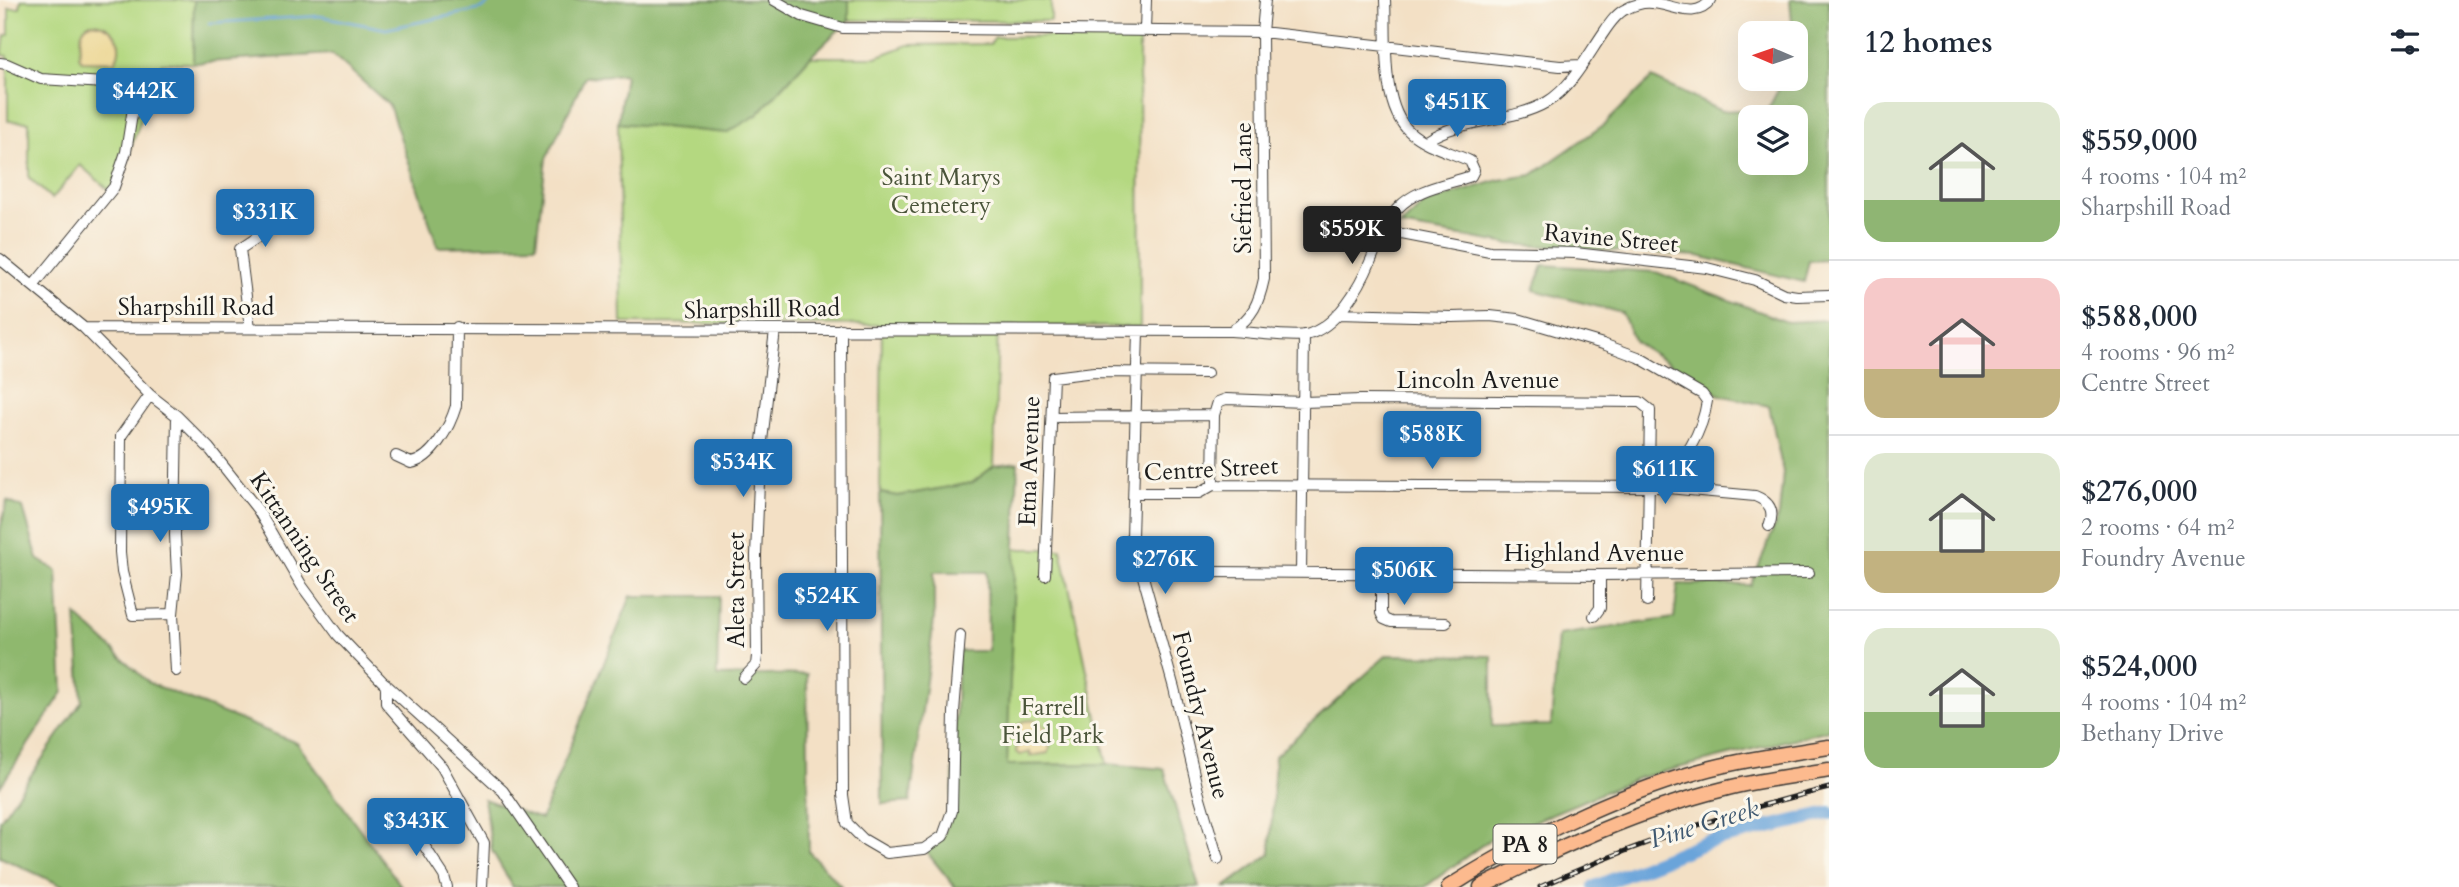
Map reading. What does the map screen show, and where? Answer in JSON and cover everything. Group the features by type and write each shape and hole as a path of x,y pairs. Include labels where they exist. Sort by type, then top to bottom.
{"highway":[{"name":"PA 8","path":"1449,887 1529,842 1631,796 1695,772 1829,745"},
{"name":"PA 8","path":"1481,887 1581,839 1674,803 1744,784 1829,770"}],"street":[{"path":"774,0 802,16 842,28 1262,32 1560,66 1581,65"},
{"path":"1145,30 1146,0"},
{"name":"Siefried Lane","path":"1231,331 1243,324 1252,314 1260,298 1264,279 1262,32 1265,0"},
{"path":"1301,573 1304,335 1322,328 1354,292 1390,217 1400,205 1434,186 1471,176 1474,170 1469,161 1412,134 1401,123 1393,106 1389,85 1385,0"},
{"path":"1426,141 1457,127 1531,109 1548,102 1563,89 1612,21 1623,10 1651,2 1697,11 1711,0"},
{"path":"0,63 41,79 120,84 130,88 134,102 126,152 114,187 34,285"},
{"path":"250,328 240,249 287,218"},
{"name":"Ravine Street","path":"1385,231 1490,251 1575,253 1707,268 1755,280 1784,294 1829,295"},
{"name":"Kittanning Street","path":"0,259 84,328 150,395 177,416 230,473 258,510 302,586 338,635 386,684 503,790 569,887"},
{"path":"1337,314 1490,316 1518,319 1638,356 1702,394 1707,401 1705,411 1687,454 1654,487 1647,602"},
{"path":"396,456 411,463 425,458 453,416 456,406 457,327"},
{"name":"Sharpshill Road","path":"84,328 1231,331 1304,335"},
{"path":"841,329 843,795 847,823 863,839 887,853 924,849 943,836 952,811 954,712 960,635"},
{"name":"Aleta Street","path":"744,678 756,666 758,656 756,555 760,458 775,330"},
{"name":"Foundry Avenue","path":"1138,332 1132,537 1217,859"},
{"name":"Etna Avenue","path":"1045,575 1053,377 1094,372 1207,373"},
{"path":"150,395 121,436 121,572 133,615 173,614"},
{"name":"Lincoln Avenue","path":"1214,415 1218,402 1226,399 1304,402 1640,402 1650,410 1654,487"},
{"path":"1052,417 1214,415 1213,485"},
{"path":"176,671 173,614 177,574 177,416"},
{"name":"Centre Street","path":"1134,493 1199,493 1213,485 1654,487 1755,496 1769,504 1772,511 1769,526"},
{"name":"Highland Avenue","path":"1211,572 1600,575 1809,573"},
{"path":"1381,573 1381,613 1384,619 1391,622 1446,623"},
{"path":"1594,616 1600,608 1600,575"},
{"path":"386,684 386,703 442,767 484,843 482,887"},
{"path":"408,821 439,867 447,887"}],"green space":[{"path":"21,0 194,0 193,63 162,63 119,179 110,191 80,165 52,199 29,178 29,122 8,121 8,56 2,55 5,35 9,35 9,8 20,8"},
{"path":"194,0 849,0 849,20 810,57 757,115 726,133 618,123 625,74 585,77 546,159 536,245 438,247 389,105 332,54 193,63"},
{"path":"849,0 1051,0 1051,21 849,20"},
{"path":"1790,0 1829,0 1829,260 1809,261 1804,282 1698,256 1509,244 1400,226 1425,203 1499,180 1532,175 1605,124 1652,78 1721,111 1738,110 1738,175 1808,175 1808,105 1770,105 1778,91 1808,91 1808,21 1792,21"},
{"name":"Saint Marys Cemetery","path":"1139,35 1140,327 998,326 994,466 972,483 898,496 880,493 882,325 622,323 618,123 757,115 810,57 876,57 908,45 990,44 995,37"},
{"path":"1543,265 1656,272 1787,322 1829,320 1829,730 1638,778 1489,840 1425,887 1225,887 1270,854 1275,756 1387,655 1492,656 1492,726 1551,725 1558,635 1674,618 1678,584 1751,585 1779,515 1783,472 1769,406 1720,395 1635,342 1622,313 1534,290"},
{"path":"1018,463 1007,765 1107,764 1164,769 1199,887 955,887 924,849 943,836 952,811 958,651 988,651 987,572 934,572 934,620 910,802 882,804 880,493 898,496 972,483 994,466"},
{"path":"7,501 23,508 38,559 57,571 63,692 0,787 0,530"},
{"name":"Farrell Field Park","path":"1013,549 1061,549 1107,764 1007,765"},
{"path":"631,596 719,596 717,676 807,674 809,852 842,887 513,887 492,851 484,799 541,819"},
{"path":"76,615 149,683 297,743 402,887 65,887 0,857 0,820 82,701"}],"sand":[{"path":"91,23 106,27 115,35 119,48 115,62 82,61 79,56 81,36 84,28"},
{"path":"1036,720 1048,730 1050,749 1048,753 1030,756 1030,752 1020,755 1016,752 1018,740 1015,739 1019,724"}],"waterway":[{"path":"209,23 320,16 386,29 482,9 493,0"},
{"name":"Pine Creek","path":"1595,887 1706,842 1829,813"}],"railway":[{"path":"1540,887 1682,830 1829,788"}]}
